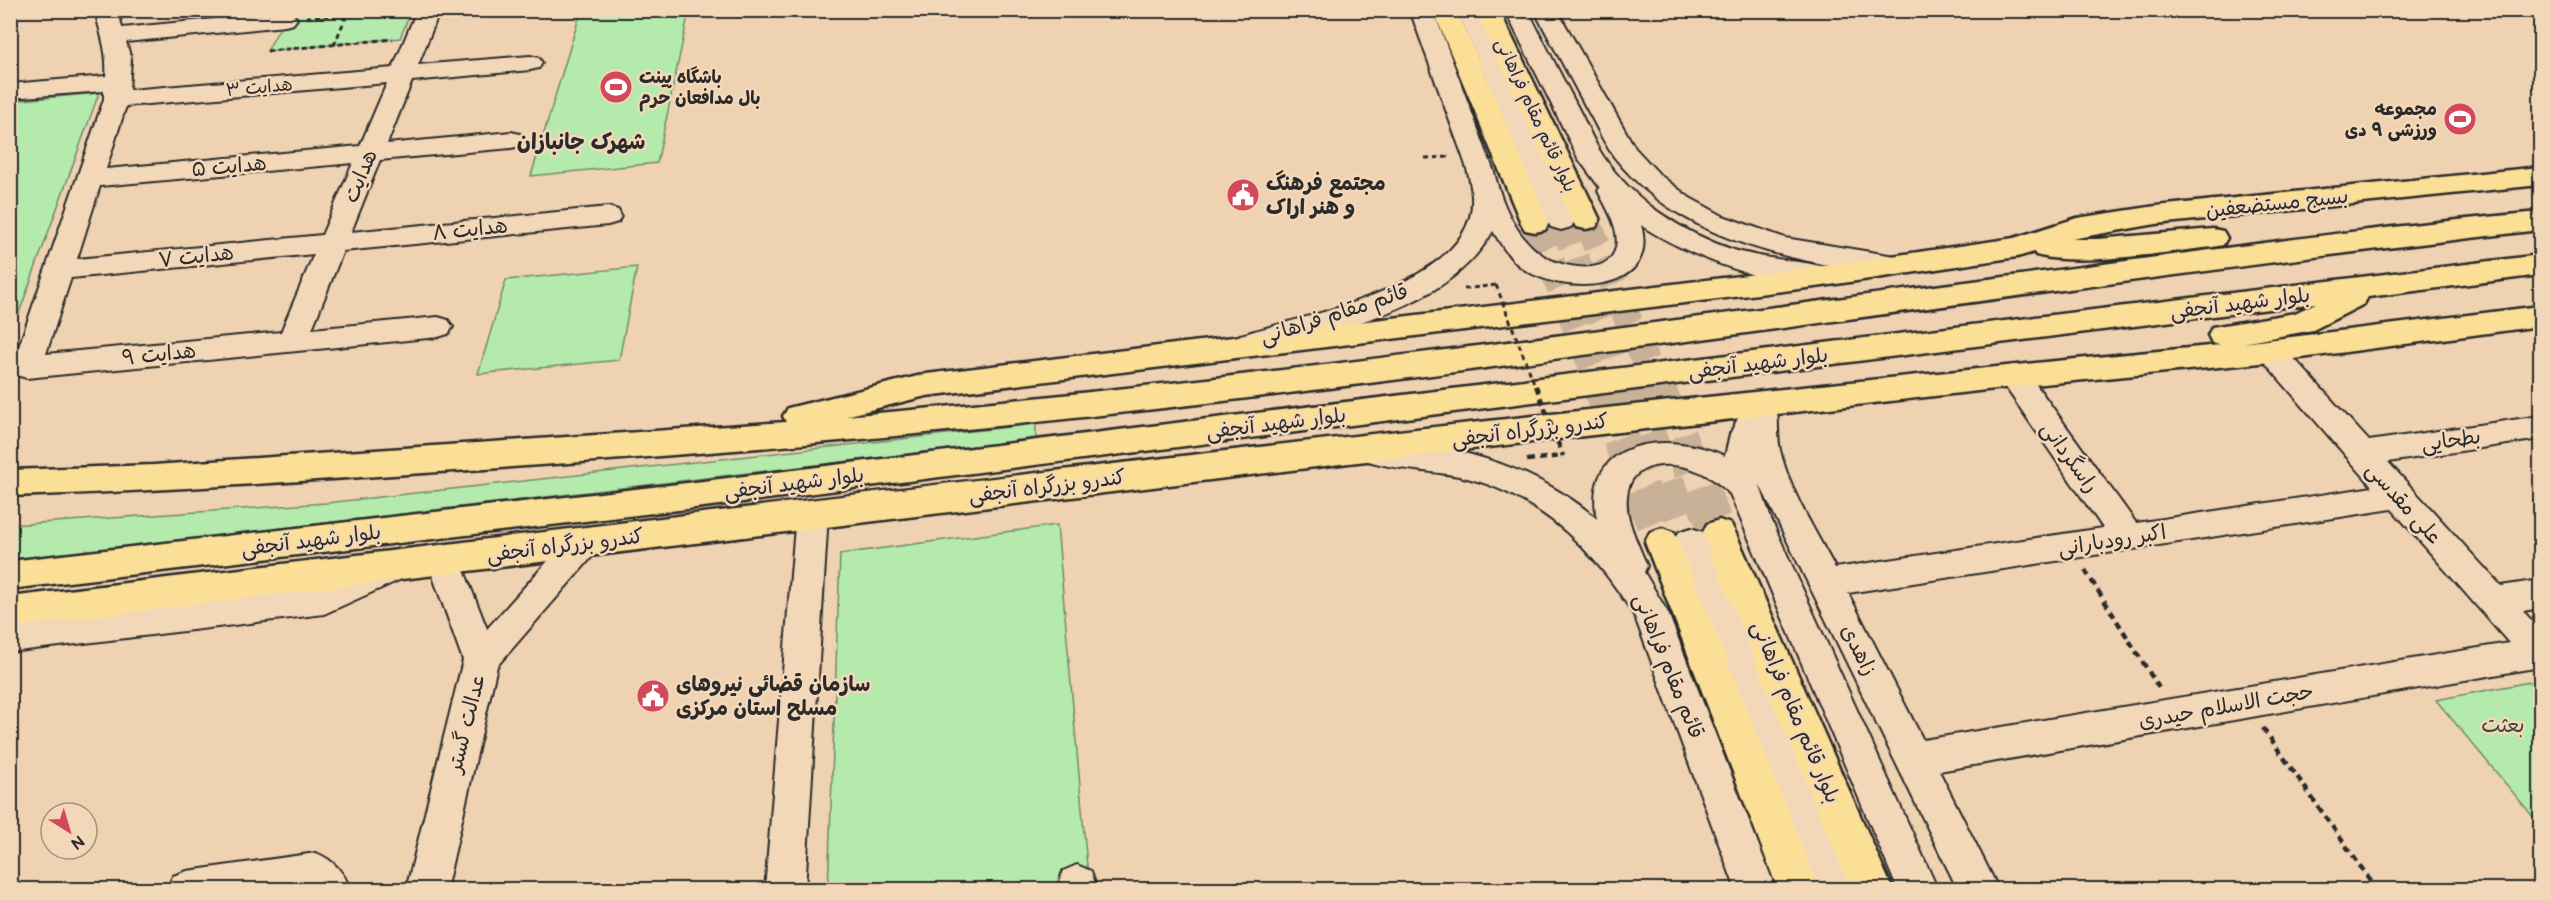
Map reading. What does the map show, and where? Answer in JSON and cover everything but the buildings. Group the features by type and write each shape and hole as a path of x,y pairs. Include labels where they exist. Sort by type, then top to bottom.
{"main road":[{"name":"بلوار قائم مقام فراهانی","path":"1445,10 1535,223"},
{"name":"بلوار قائم مقام فراهانی","path":"1487,10 1574,220"},
{"name":"بسیج مستضعفین","path":"2017,247 2077,227 2156,215 2541,176"},
{"name":"بلوار شهید آنجفی","path":"10,483 154,478 695,442 1018,413 1298,381 2332,244 2541,221"},
{"path":"695,442 926,385 1822,276 2017,247 2098,249 2229,236 2332,244"},
{"name":"بلوار شهید آنجفی","path":"10,575 687,496 2541,266"},
{"path":"2084,368 2159,345 2302,323 2375,286"},
{"path":"2084,368 2271,351 2541,316"},
{"name":"کندرو بزرگراه آنجفی","path":"10,612 812,514 2084,368"},
{"name":"بلوار قائم مقام فراهانی","path":"1691,539 1872,890"},
{"path":"1691,539 1799,890"}],"street":[{"name":"هدایت","path":"292,341 429,10"},
{"name":"قائم مقام فراهانی","path":"1222,349 1341,316 1394,298 1415,288 1443,270 1465,250 1484,220 1487,196 1481,172 1421,10"},
{"path":"1467,10 1574,220"},
{"path":"1487,196 1507,232 1530,261 1558,274 1590,276 1612,270 1626,258 1629,251 1630,243 1625,220 1516,10"},
{"path":"1545,10 1624,152 1639,172 1658,189 1699,215 1753,238 1818,256 1898,265"},
{"path":"59,270 118,90 119,59 108,23 285,19"},
{"name":"هدایت ۳","path":"10,91 118,90 402,75 530,63"},
{"name":"هدایت ۵","path":"89,179 511,140"},
{"path":"1605,179 1650,220 1690,243 1749,264 1795,274 1822,276"},
{"name":"هدایت ۸","path":"333,242 608,216"},
{"name":"هدایت ۷","path":"59,270 333,242"},
{"name":"هدایت ۹","path":"59,270 27,367 438,327"},
{"name":"علی مقدسی","path":"2271,351 2539,653"},
{"name":"راسگردانی","path":"2013,376 2128,537"},
{"path":"1761,404 1741,449 1740,464 1744,488 1755,519 1918,890"},
{"name":"زاهدی","path":"1761,404 1764,449 1774,481 1979,890"},
{"name":"بطحایی","path":"2361,454 2541,427"},
{"name":"قائم مقام فراهانی","path":"1349,451 1416,455 1447,460 1478,468 1526,488 1583,525 1622,566 1651,613 1756,890"},
{"path":"1638,589 1617,529 1611,503 1611,491 1621,471 1641,457 1668,452 1710,462 1744,488"},
{"name":"اکبر رودبارانی","path":"1825,583 2398,496"},
{"path":"785,890 812,514"},
{"path":"1691,539 1834,890"},
{"path":"482,660 585,542"},
{"name":"عدالت گستر","path":"426,890 482,660 444,560"},
{"path":"10,637 324,600 398,566"},
{"path":"2493,602 2541,594"},
{"name":"حجت الاسلام حیدری","path":"1913,759 2539,653"},
{"path":"187,890 316,872 331,890"}],"path":[{"path":"344,10 336,15 345,20"},
{"path":"334,45 345,20 358,11 380,10"},
{"path":"267,51 418,37"},
{"path":"1464,289 1496,285 1563,456 1526,460"},
{"path":"2070,546 2176,714"},
{"path":"2246,703 2377,890"}],"green space":[{"path":"289,11 411,11 400,38 267,51"},
{"name":"باشگاه پینت بال مدافعان حرم","path":"581,11 689,11 657,163 531,176"},
{"path":"99,93 11,335 11,101"},
{"path":"637,267 619,360 478,374 506,280"},
{"path":"1036,424 1036,439 11,560 11,525 326,503"},
{"path":"1057,525 1089,889 828,890 840,554"},
{"name":"بعثت","path":"2540,680 2540,825 2436,700"}],"tunnel":[{"path":"1586,220 1657,388"},
{"path":"1561,221 1629,388"},
{"path":"1535,223 1601,388"},
{"path":"1600,386 1662,542"},
{"path":"1628,386 1691,541"},
{"path":"1656,386 1719,534"}],"place":[{"name":"باشگاه پینت بال مدافعان حرم","path":"616,87"},
{"name":"مجموعه ورزشی ۹ دی","path":"2460,119"},
{"name":"مجتمع فرهنگ و هنر اراک","path":"1243,195"},
{"name":"سازمان قضائی نیروهای مسلح استان مرکزی","path":"653,696"}],"district":[{"name":"شهرک جانبازان","path":"581,141"}]}
